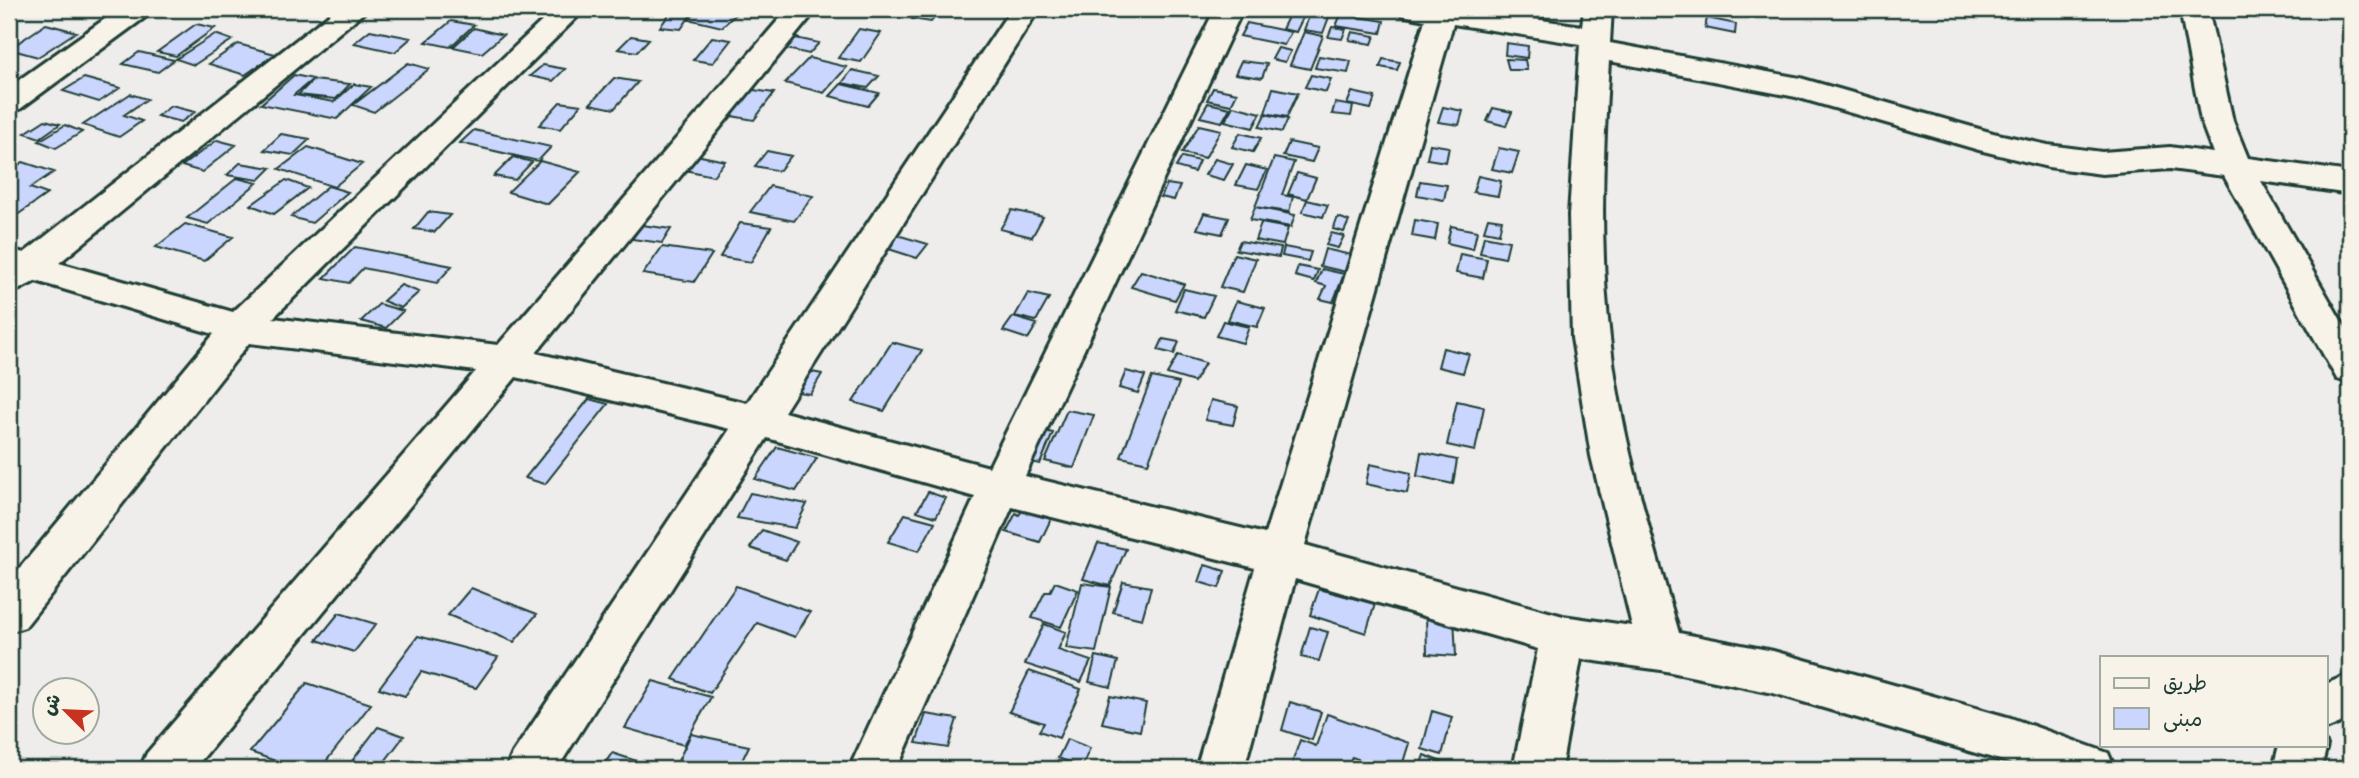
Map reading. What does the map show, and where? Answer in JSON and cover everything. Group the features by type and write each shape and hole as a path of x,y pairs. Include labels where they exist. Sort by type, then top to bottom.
{"street":[{"path":"9,102 138,9"},
{"path":"16,270 354,9"},
{"path":"9,613 240,328 571,9"},
{"path":"164,769 803,9"},
{"path":"530,769 1025,9"},
{"path":"873,769 1000,488 1229,9"},
{"path":"2194,9 2217,121 2234,164 2350,369"},
{"path":"1220,769 1432,10 1596,32 1990,143 2048,156 2102,163 2170,158 2234,164 2350,183"},
{"path":"1596,32 1584,239 1591,340 1613,467 1661,650"},
{"path":"16,270 240,328 506,360 756,419 1000,488 1280,556 1563,636 1661,650 1773,672 2011,740 2091,769"},
{"path":"1537,769 1563,636"},
{"path":"2328,707 2350,695"},
{"path":"2297,769 2303,746"}],"building":[{"path":"673,9 695,9 681,29 660,27"},
{"path":"700,9 721,9 737,13 722,27 688,19"},
{"path":"919,9 941,9 931,22 912,19"},
{"path":"1298,9 1307,9 1296,32 1282,29 1290,13 1296,14"},
{"path":"1312,9 1332,9 1323,33 1304,30"},
{"path":"1341,14 1384,21 1381,33 1336,26"},
{"path":"1707,18 1736,24 1735,34 1705,28"},
{"path":"451,21 474,25 450,47 426,42"},
{"path":"1247,23 1291,32 1284,45 1240,36"},
{"path":"46,24 76,32 38,57 9,49"},
{"path":"196,24 215,28 176,56 157,52"},
{"path":"1332,27 1346,29 1342,39 1328,37"},
{"path":"474,28 503,35 482,53 453,47"},
{"path":"859,29 881,33 861,62 838,58"},
{"path":"370,30 411,38 395,52 354,43"},
{"path":"1304,32 1323,36 1310,69 1290,65"},
{"path":"1352,32 1375,36 1372,44 1349,40"},
{"path":"215,34 232,40 194,65 176,59"},
{"path":"631,36 649,39 637,52 618,49"},
{"path":"712,37 731,40 713,63 693,60"},
{"path":"791,37 819,43 809,54 781,48"},
{"path":"1506,43 1528,46 1527,58 1505,55"},
{"path":"238,44 275,54 245,75 209,64"},
{"path":"1278,48 1291,51 1285,62 1272,59"},
{"path":"139,52 174,60 158,72 123,64"},
{"path":"1319,56 1351,61 1348,73 1315,68"},
{"path":"809,58 847,67 824,93 785,83"},
{"path":"1383,59 1400,62 1397,70 1380,67"},
{"path":"1506,59 1525,60 1527,70 1509,70"},
{"path":"1241,61 1267,64 1262,78 1235,74"},
{"path":"408,63 429,69 374,112 353,105"},
{"path":"543,65 565,69 553,81 530,76"},
{"path":"852,70 879,76 868,88 842,83"},
{"path":"294,75 313,79 294,95 334,102 354,84 371,87 337,119 261,104"},
{"path":"1311,75 1331,79 1326,92 1305,87"},
{"path":"84,78 120,88 99,102 63,91"},
{"path":"614,78 638,82 614,109 590,104"},
{"path":"313,80 350,84 336,99 298,95"},
{"path":"841,84 879,93 868,106 830,96"},
{"path":"1213,88 1237,93 1231,105 1207,100"},
{"path":"1273,88 1298,93 1287,117 1265,113"},
{"path":"747,89 774,93 754,120 726,115"},
{"path":"1352,92 1375,97 1371,109 1347,104"},
{"path":"130,94 147,99 124,115 142,121 119,137 83,125"},
{"path":"560,102 581,105 560,129 539,125"},
{"path":"1208,103 1230,108 1222,122 1200,117"},
{"path":"1335,103 1353,106 1351,116 1332,114"},
{"path":"171,106 195,112 181,122 157,116"},
{"path":"1233,106 1261,113 1253,128 1225,121"},
{"path":"1443,107 1463,111 1459,125 1438,122"},
{"path":"1493,108 1512,112 1506,126 1487,121"},
{"path":"1265,114 1288,119 1282,132 1259,127"},
{"path":"45,120 60,124 40,138 25,133"},
{"path":"65,125 82,132 56,148 39,141"},
{"path":"1199,125 1221,130 1205,158 1182,153"},
{"path":"474,130 551,147 538,161 460,143"},
{"path":"1240,133 1261,138 1253,152 1232,147"},
{"path":"281,134 310,139 293,155 264,150"},
{"path":"217,140 236,145 202,172 182,166"},
{"path":"1289,142 1318,148 1312,162 1283,156"},
{"path":"1430,144 1449,147 1446,162 1427,159"},
{"path":"308,147 362,164 334,187 279,169"},
{"path":"1499,148 1519,152 1512,173 1492,169"},
{"path":"767,151 791,156 779,171 755,166"},
{"path":"696,155 725,161 713,176 685,170"},
{"path":"513,157 532,162 515,180 494,176"},
{"path":"1182,157 1199,161 1194,172 1176,167"},
{"path":"1274,158 1294,162 1282,195 1293,197 1289,212 1255,207"},
{"path":"1215,159 1233,164 1224,180 1205,175"},
{"path":"540,161 580,172 548,204 508,192"},
{"path":"23,162 54,172 30,188 47,194 13,218 9,217 9,171"},
{"path":"240,163 271,168 259,180 227,175"},
{"path":"1246,165 1267,170 1258,189 1236,185"},
{"path":"1297,173 1316,178 1307,199 1288,194"},
{"path":"1478,176 1501,181 1498,196 1473,192"},
{"path":"237,178 257,183 208,224 187,218"},
{"path":"286,180 308,188 274,214 251,205"},
{"path":"1420,181 1447,185 1444,200 1417,195"},
{"path":"1167,184 1180,186 1174,200 1161,197"},
{"path":"328,186 348,192 312,223 291,217"},
{"path":"770,186 813,196 794,221 750,212"},
{"path":"1307,200 1328,205 1323,217 1302,212"},
{"path":"1255,207 1295,215 1291,227 1250,220"},
{"path":"1012,210 1043,217 1032,237 1000,229"},
{"path":"428,212 450,215 435,232 414,229"},
{"path":"1204,213 1229,218 1222,234 1197,229"},
{"path":"1338,217 1349,221 1344,232 1333,229"},
{"path":"1488,218 1502,220 1499,234 1484,231"},
{"path":"1415,220 1438,224 1435,240 1412,236"},
{"path":"740,223 771,227 751,262 720,257"},
{"path":"1261,223 1288,228 1283,245 1255,240"},
{"path":"185,224 233,237 204,261 156,247"},
{"path":"642,225 671,229 662,243 632,239"},
{"path":"1451,226 1477,231 1473,249 1447,243"},
{"path":"887,232 928,244 917,258 876,245"},
{"path":"1331,233 1344,236 1338,248 1326,245"},
{"path":"1484,236 1509,241 1505,258 1480,253"},
{"path":"1240,241 1281,248 1279,257 1236,250"},
{"path":"355,247 452,266 437,283 363,268 349,283 324,278"},
{"path":"662,247 712,254 694,282 643,274"},
{"path":"1284,247 1311,252 1308,261 1282,256"},
{"path":"1325,249 1351,255 1346,272 1320,266"},
{"path":"1234,254 1256,259 1243,292 1220,287"},
{"path":"1460,254 1487,259 1483,278 1456,273"},
{"path":"1298,266 1318,270 1314,281 1295,276"},
{"path":"1322,269 1344,274 1333,302 1320,299 1326,286 1316,283"},
{"path":"1141,271 1184,284 1175,300 1131,287"},
{"path":"401,285 419,292 401,308 383,301"},
{"path":"1184,289 1214,296 1204,317 1175,310"},
{"path":"1028,293 1049,298 1036,321 1015,316"},
{"path":"1236,301 1265,308 1257,327 1228,320"},
{"path":"379,304 403,311 386,328 361,321"},
{"path":"1013,317 1037,324 1028,339 1003,331"},
{"path":"1223,321 1249,327 1243,343 1216,336"},
{"path":"1163,339 1179,342 1174,354 1158,350"},
{"path":"892,342 922,350 884,411 853,402"},
{"path":"1443,348 1469,354 1463,373 1438,367"},
{"path":"1178,355 1205,363 1194,382 1167,374"},
{"path":"797,369 822,374 810,394 785,390"},
{"path":"1126,371 1145,376 1138,393 1119,388"},
{"path":"1152,377 1179,383 1148,463 1121,457"},
{"path":"589,399 608,404 545,484 525,478"},
{"path":"1211,400 1238,406 1233,425 1205,420"},
{"path":"1457,401 1484,407 1475,451 1447,445"},
{"path":"1067,410 1094,415 1074,468 1045,461"},
{"path":"1036,429 1053,433 1040,464 1022,460"},
{"path":"777,447 817,458 796,491 755,479"},
{"path":"1421,452 1457,460 1453,484 1417,476"},
{"path":"1370,464 1411,473 1407,493 1366,484"},
{"path":"928,492 946,498 936,517 917,511"},
{"path":"750,493 807,504 795,528 737,518"},
{"path":"1022,511 1051,519 1040,542 1006,532 1016,513 1019,515"},
{"path":"905,514 935,522 919,551 888,542"},
{"path":"762,530 797,542 786,560 750,548"},
{"path":"1098,543 1126,549 1110,586 1083,579"},
{"path":"1205,565 1225,571 1219,588 1199,582"},
{"path":"1055,582 1078,590 1061,627 1032,618 1045,592 1050,592"},
{"path":"1123,582 1151,587 1142,619 1113,612"},
{"path":"1082,583 1111,587 1096,652 1066,648"},
{"path":"736,586 810,612 795,637 757,623 710,693 673,679"},
{"path":"471,588 537,614 514,642 448,615"},
{"path":"1319,589 1375,604 1366,633 1310,615"},
{"path":"339,613 376,624 354,652 317,640"},
{"path":"1426,615 1454,617 1456,656 1427,654"},
{"path":"1044,624 1066,632 1058,650 1091,661 1081,682 1025,664"},
{"path":"1310,627 1328,632 1319,661 1301,657"},
{"path":"418,636 498,657 476,688 421,672 405,696 379,688"},
{"path":"1096,656 1118,661 1111,687 1089,682"},
{"path":"1029,671 1081,689 1059,738 1039,731 1044,723 1009,712"},
{"path":"653,681 711,697 684,745 625,728"},
{"path":"307,683 371,704 320,769 298,769 250,752"},
{"path":"1110,696 1146,703 1140,731 1102,723"},
{"path":"1290,702 1321,712 1312,740 1282,730"},
{"path":"1432,711 1452,717 1442,755 1422,749"},
{"path":"926,714 957,719 948,748 916,743"},
{"path":"1327,714 1409,743 1401,769 1386,769 1352,757 1348,769 1290,769 1300,740 1316,746"},
{"path":"378,727 404,736 379,769 346,769"},
{"path":"691,734 749,746 738,769 695,769 697,764 678,761"},
{"path":"1067,739 1090,748 1082,767 1058,758"},
{"path":"612,753 661,769 601,769"},
{"path":"1424,755 1459,769 1419,769"}]}
